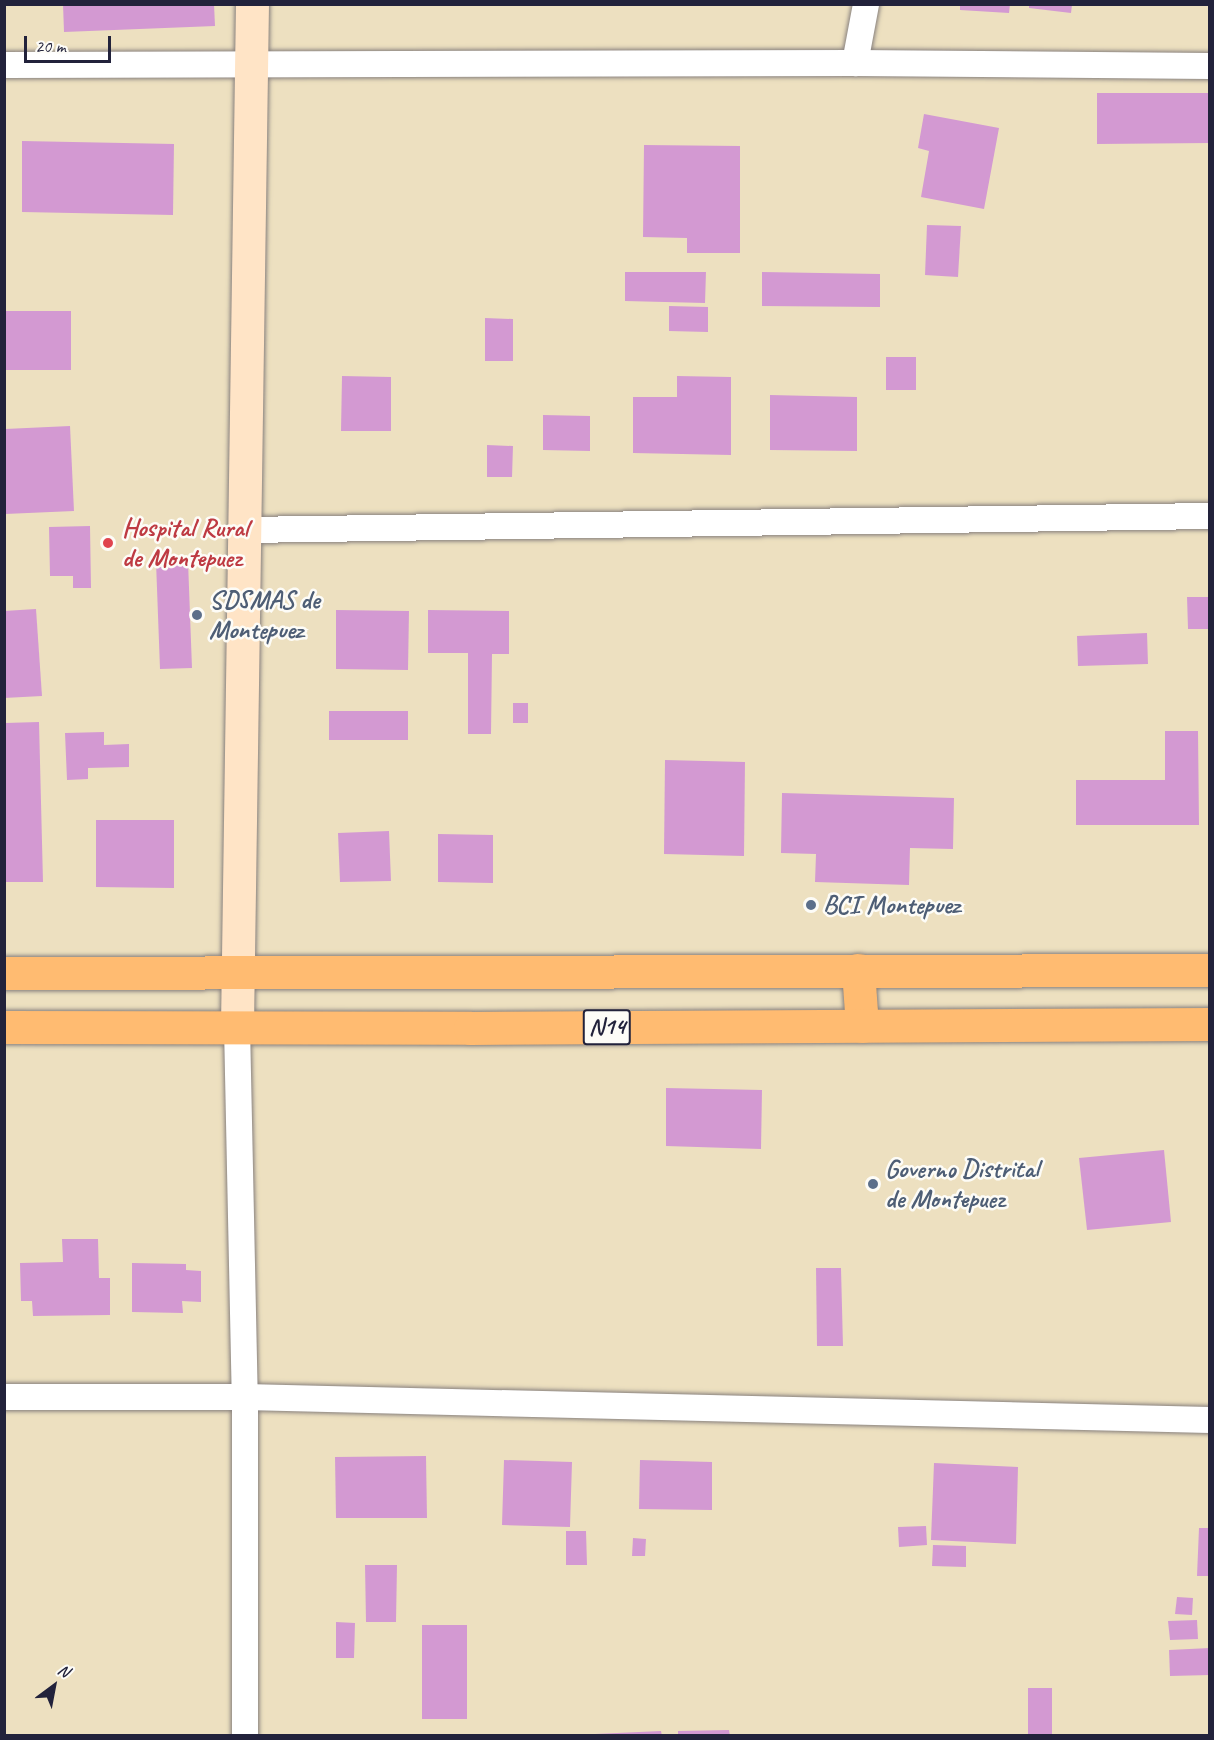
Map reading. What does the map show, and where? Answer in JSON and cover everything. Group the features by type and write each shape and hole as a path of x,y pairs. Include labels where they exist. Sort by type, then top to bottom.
{"main road":[{"path":"237,1026 252,4"},
{"path":"858,970 862,1026"},
{"name":"N14","path":"4,973 1209,970"},
{"name":"N14","path":"4,1027 1209,1024"}],"street":[{"path":"855,63 866,4"},
{"path":"4,66 855,63 1209,66"},
{"path":"244,530 1209,516"},
{"path":"237,1026 245,1397 245,1736"},
{"path":"4,1397 245,1397 1209,1420"}],"building":[{"path":"63,4 214,4 215,26 64,32"},
{"path":"960,4 1010,4 1009,13 960,10"},
{"path":"1029,5 1072,5 1071,13 1029,8"},
{"path":"1097,93 1210,93 1210,143 1097,144"},
{"path":"924,114 999,128 984,209 921,197 929,151 918,148"},
{"path":"22,141 174,144 173,215 22,212"},
{"path":"644,145 740,146 740,253 687,253 687,238 643,237"},
{"path":"927,225 961,226 958,277 925,275"},
{"path":"625,272 706,272 705,303 625,301"},
{"path":"762,272 880,274 880,307 762,306"},
{"path":"669,306 708,307 708,332 669,331"},
{"path":"4,311 71,311 71,370 4,370"},
{"path":"485,318 513,319 513,361 485,361"},
{"path":"886,357 916,357 916,390 886,390"},
{"path":"342,376 391,377 391,431 341,431"},
{"path":"677,376 731,377 731,455 633,453 633,397 677,397"},
{"path":"770,395 857,397 857,451 770,450"},
{"path":"543,415 590,416 590,451 543,450"},
{"path":"70,426 74,511 5,514 5,429"},
{"path":"487,445 513,446 512,477 487,477"},
{"path":"90,526 91,588 73,588 73,576 50,576 49,527"},
{"path":"188,561 192,668 160,669 156,562"},
{"path":"1187,597 1210,597 1210,629 1188,629"},
{"path":"36,609 42,696 4,698 4,611"},
{"path":"336,610 409,611 408,670 336,669"},
{"path":"428,610 509,611 509,654 492,654 491,734 468,734 468,653 428,653"},
{"path":"1147,633 1148,664 1078,666 1077,636"},
{"path":"513,703 528,703 528,723 513,723"},
{"path":"329,711 408,711 408,740 329,740"},
{"path":"39,722 43,882 5,882 5,723"},
{"path":"1165,731 1198,731 1199,825 1076,825 1076,780 1165,780"},
{"path":"104,732 104,745 129,744 129,767 88,768 88,779 67,780 65,733"},
{"path":"665,760 745,762 744,856 664,854"},
{"path":"782,793 954,798 953,849 910,848 909,885 815,882 816,854 781,853"},
{"path":"96,820 174,820 174,888 96,887"},
{"path":"389,831 391,881 340,882 338,833"},
{"path":"438,834 493,835 493,883 438,882"},
{"path":"666,1088 762,1090 761,1149 666,1146"},
{"path":"1164,1150 1171,1222 1087,1230 1079,1158"},
{"path":"62,1239 98,1239 99,1278 110,1278 110,1315 33,1316 32,1301 21,1301 20,1263 63,1262"},
{"path":"132,1263 186,1264 186,1270 201,1271 201,1302 182,1301 183,1313 132,1312"},
{"path":"816,1268 841,1268 843,1346 817,1346"},
{"path":"426,1456 427,1518 336,1518 335,1457"},
{"path":"504,1460 572,1462 570,1527 502,1525"},
{"path":"640,1460 712,1462 712,1510 639,1509"},
{"path":"934,1463 1018,1467 1016,1544 931,1540"},
{"path":"926,1526 927,1545 899,1547 898,1527"},
{"path":"1199,1528 1210,1528 1210,1576 1197,1576"},
{"path":"566,1531 586,1531 587,1565 566,1565"},
{"path":"633,1538 646,1539 645,1556 632,1556"},
{"path":"933,1545 966,1546 966,1567 932,1566"},
{"path":"365,1565 397,1565 396,1622 366,1622"},
{"path":"1177,1597 1193,1598 1192,1615 1175,1614"},
{"path":"1197,1620 1198,1639 1170,1640 1168,1621"},
{"path":"336,1622 355,1623 354,1658 336,1658"},
{"path":"422,1625 467,1625 467,1719 422,1719"},
{"path":"1210,1648 1210,1675 1170,1676 1169,1650"},
{"path":"1028,1688 1052,1688 1052,1736 1028,1736"},
{"path":"729,1730 730,1736 678,1736 678,1731"},
{"path":"661,1731 662,1736 595,1736 595,1734"}],"place":[{"name":"Hospital Rural de Montepuez","path":"108,543"},
{"name":"SDSMAS de Montepuez","path":"197,615"},
{"name":"BCI Montepuez","path":"811,905"},
{"name":"Governo Distrital de Montepuez","path":"873,1184"}]}
